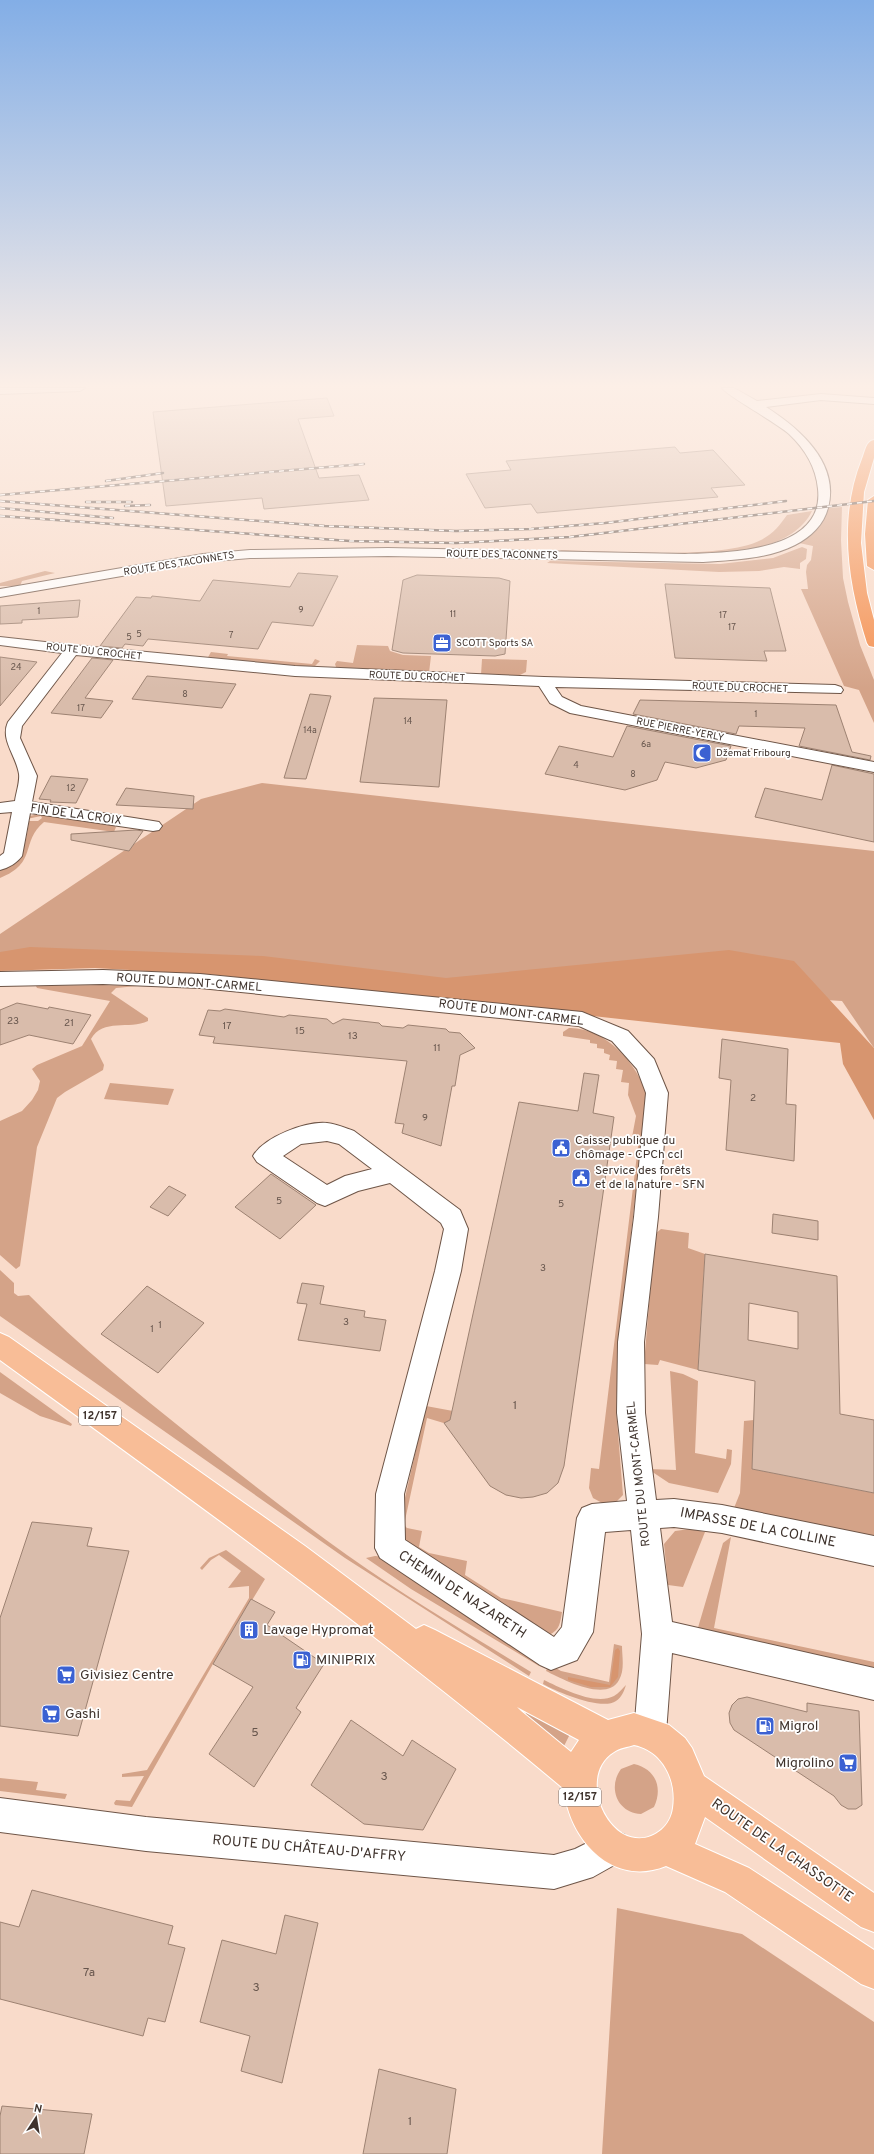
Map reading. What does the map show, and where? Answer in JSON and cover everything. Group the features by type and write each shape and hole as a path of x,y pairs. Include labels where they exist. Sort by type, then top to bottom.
{"highway":[{"path":"859,489 853,533 857,580 874,643"},
{"path":"874,500 872,534 874,566"}],"main road":[{"name":"12/157","path":"0,1345 370,1611 512,1722 579,1780"},
{"name":"12/157","path":"370,1611 604,1736"},
{"name":"12/157","path":"634,1728 650,1733 664,1741 677,1754 686,1769 691,1787 691,1812 682,1833 667,1849 650,1855 631,1854 613,1848 598,1835 587,1818 580,1799 579,1780 583,1762 591,1747 604,1736 618,1730 634,1728"},
{"name":"ROUTE DE LA CHASSOTTE","path":"691,1787 874,1914"},
{"path":"667,1849 737,1880 874,1971"}],"street":[{"name":"ROUTE DES TACONNETS","path":"0,593 37,588 203,558 250,554 380,552 685,558 733,556 767,550 792,541 812,527 822,512 825,489"},
{"name":"ROUTE DU CROCHET","path":"0,641 72,650 294,671 544,682 835,690"},
{"path":"0,864 13,856 21,806 28,776 27,768 11,741 10,732 72,650"},
{"name":"RUE PIERRE-YERLY","path":"544,682 556,700 576,710 874,767"},
{"name":"FIN DE LA CROIX","path":"0,808 21,806 153,826"},
{"name":"ROUTE DU MONT-CARMEL","path":"0,979 103,977 200,981 582,1019 620,1036 646,1065 657,1093 646,1217 631,1342 631,1413 642,1514 658,1634 650,1733"},
{"name":"CHEMIN DE NAZARETH","path":"393,1173 451,1217 456,1228 448,1270 390,1494 390,1548 551,1654 566,1649 577,1632 592,1518 642,1514"},
{"name":"IMPASSE DE LA COLLINE","path":"642,1514 674,1512 722,1519 874,1551"},
{"path":"658,1634 874,1684"},
{"name":"ROUTE DU CHÂTEAU-D'AFFRY","path":"0,1815 146,1834 554,1872 581,1865 613,1848"}],"shaded area":[{"path":"842,507 841,540 843,578 860,645 874,680 874,723 859,690 844,686 801,589 808,589 806,572 807,565 811,560 813,546 799,543 818,528 829,508"},
{"path":"812,511 800,527 782,539 760,547 736,552 711,554 644,554 559,552 561,550 664,553 721,550 744,546 761,540 776,529 787,515"},
{"path":"802,547 807,549 806,559 800,563 800,569 784,567 759,571 719,572 547,563 550,561 720,564 773,558"},
{"path":"45,571 55,573 22,581 20,586 0,586 0,583"},
{"path":"357,645 388,646 390,651 403,655 431,656 429,673 341,670 336,667 335,664 337,661 353,663"},
{"path":"211,652 228,654 227,656 312,664 315,659 320,661 315,666 308,668 207,659"},
{"path":"482,659 527,660 526,672 518,676 481,675"},
{"path":"262,783 874,851 874,1048 842,1001 652,989 0,959 0,934 201,799"},
{"path":"40,814 113,825 116,827 114,832 44,822 32,837 20,866 0,878 0,871 14,861 22,851 26,840 29,823 25,823 26,821 38,821 42,818 41,816 27,819 29,816"},
{"path":"30,947 263,956 446,978 729,950 794,961 874,1048 874,1120 843,1064 840,1043 217,975 95,968 0,971 0,952"},
{"path":"36,986 137,986 116,988 111,993 148,1018 148,1021 133,1025 109,1026 96,1033 91,1039 104,1065 103,1070 57,1098 37,1147 20,1266 16,1269 0,1255 0,1121 22,1111 32,1100 38,1090 40,1081 32,1069 37,1065 82,1046 110,1001 37,988"},
{"path":"569,1028 582,1029 595,1034 618,1050 628,1060 636,1072 643,1084 647,1096 620,1329 616,1409 623,1495 616,1502 604,1504 593,1498 589,1488 591,1468 599,1469 639,1138 632,1137 636,1116 628,1095 629,1083 621,1082 623,1070 616,1069 617,1061 609,1060 610,1055 604,1053 604,1049 597,1048 597,1044 590,1043 590,1040 563,1036 563,1032"},
{"path":"110,1083 174,1089 168,1105 104,1099"},
{"path":"661,1229 689,1233 688,1248 705,1254 698,1370 660,1360 658,1365 644,1364 655,1234"},
{"path":"0,1270 14,1283 14,1293 18,1296 29,1295 87,1350 128,1385 268,1496 369,1571 531,1672 529,1676 345,1558 0,1316"},
{"path":"670,1371 683,1374 698,1381 695,1453 726,1459 727,1449 732,1450 731,1464 718,1493 669,1483 648,1469 676,1470"},
{"path":"0,1372 72,1424 71,1426 40,1416 0,1393"},
{"path":"426,1406 453,1411 449,1423 447,1424 427,1418 404,1525 407,1528 422,1531 419,1547 429,1553 467,1561 465,1575 501,1598 562,1612 559,1626 553,1633 549,1635 402,1541 399,1524"},
{"path":"754,1420 752,1469 874,1493 874,1542 732,1513 740,1493 744,1421"},
{"path":"690,1529 705,1532 683,1587 668,1585 664,1544 675,1531"},
{"path":"731,1537 714,1628 874,1662 874,1670 697,1631 723,1543"},
{"path":"226,1550 265,1579 213,1664 132,1807 115,1805 114,1803 116,1800 130,1801 144,1776 122,1777 122,1774 147,1770 249,1598 249,1586 228,1588 241,1571 219,1555 211,1560 202,1570 200,1568 209,1558"},
{"path":"375,1556 386,1557 542,1659 539,1666 411,1589 366,1558"},
{"path":"614,1644 622,1646 623,1663 621,1676 613,1687 595,1689 584,1687 546,1671 549,1664 561,1671 609,1682"},
{"path":"618,1648 620,1651 618,1677 610,1687 591,1687 568,1680 568,1677 610,1685 615,1650"},
{"path":"544,1680 578,1695 597,1699 606,1699 614,1696 626,1685 624,1692 616,1701 601,1704 569,1696 543,1684"},
{"path":"527,1711 571,1732 564,1746 524,1717"},
{"path":"634,1764 648,1770 656,1780 658,1793 654,1807 641,1814 633,1813 626,1809 617,1798 615,1791 617,1776 621,1769"},
{"path":"0,1778 38,1782 36,1790 67,1794 65,1799 0,1791"},
{"path":"617,1908 742,1934 874,2022 874,2154 602,2154"}],"building":[{"path":"164,489 364,489 369,500 264,509 262,498 166,506"},
{"path":"474,489 711,489 718,497 537,513 531,504 485,508"},
{"path":"298,573 338,576 313,626 272,622 258,649 148,639 143,646 125,644 122,648 100,646 136,597 151,598 152,596 200,601 213,580 290,587"},
{"path":"417,575 499,578 510,581 505,654 495,656 403,653 392,650 403,580"},
{"path":"665,584 770,588 786,651 764,651 767,661 675,658"},
{"path":"80,600 78,617 22,620 22,623 0,624 0,606"},
{"path":"0,657 37,662 0,706"},
{"path":"92,658 113,660 85,698 113,701 101,718 51,713"},
{"path":"147,676 236,684 222,708 132,699"},
{"path":"310,694 331,696 306,779 284,778"},
{"path":"374,698 447,700 439,787 360,782"},
{"path":"640,700 836,705 852,752 871,756 870,760 799,746 805,728 739,726 736,734 633,714"},
{"path":"627,726 731,746 726,760 696,768 665,762 657,780 625,790 545,774 559,746 613,757"},
{"path":"832,765 874,774 874,842 755,817 765,788 822,800"},
{"path":"51,776 88,779 76,803 50,802 51,800 39,799"},
{"path":"126,788 194,796 193,809 116,805"},
{"path":"136,830 143,831 129,851 71,840 71,834"},
{"path":"17,1003 91,1015 73,1044 29,1035 0,1045 0,1010"},
{"path":"225,1009 284,1017 289,1015 327,1019 333,1024 343,1019 379,1023 382,1026 403,1028 408,1025 446,1029 449,1032 460,1033 475,1048 460,1055 455,1086 452,1086 441,1146 402,1133 404,1124 395,1123 407,1061 213,1043 215,1037 199,1035 208,1010 220,1011"},
{"path":"722,1039 788,1049 786,1104 796,1105 794,1161 726,1150 731,1080 719,1078"},
{"path":"584,1073 599,1075 593,1113 614,1117 564,1466 558,1483 547,1493 533,1497 521,1498 506,1495 490,1486 444,1423 450,1420 519,1102 578,1111"},
{"path":"271,1174 316,1205 280,1239 235,1207"},
{"path":"169,1186 186,1195 168,1216 150,1207"},
{"path":"773,1214 818,1221 818,1240 772,1233"},
{"path":"705,1254 837,1276 840,1414 874,1420 874,1493 752,1469 755,1381 698,1370","holes":["749,1303 798,1312 798,1349 748,1340"]},
{"path":"302,1283 324,1286 320,1304 365,1311 364,1317 386,1320 380,1351 298,1340 307,1304 297,1303"},
{"path":"147,1286 204,1323 158,1373 101,1334"},
{"path":"32,1522 92,1528 87,1546 129,1551 78,1736 0,1726 0,1618"},
{"path":"251,1599 275,1612 267,1625 324,1664 296,1708 301,1712 254,1787 209,1754 253,1687 213,1664"},
{"path":"747,1697 807,1712 807,1703 859,1711 862,1805 856,1809 848,1809 841,1805 834,1796 734,1730 730,1723 729,1713 732,1705 738,1699"},
{"path":"351,1720 403,1756 412,1740 456,1769 423,1830 364,1824 311,1785"},
{"path":"32,1890 173,1926 168,1944 185,1948 165,2022 148,2018 143,2036 0,1999 0,1922 19,1927"},
{"path":"285,1915 318,1923 282,2083 241,2071 250,2036 200,2022 222,1940 276,1954"},
{"path":"379,2069 456,2089 447,2154 363,2154"},
{"path":"2,2106 92,2114 84,2154 0,2154 0,2116"}],"railway":[{"path":"0,495 76,489"},
{"path":"0,501 325,526 456,531 531,529 605,523 786,501"},
{"path":"0,516 350,541 456,543 570,537 874,501"},
{"path":"86,502 132,502"},
{"path":"125,506 150,505"},
{"path":"0,508 113,518"}],"place":[{"name":"SCOTT Sports SA","path":"442,643"},
{"name":"Džemat Fribourg","path":"702,753"},
{"name":"Caisse publique du chômage - CPCh ccl","path":"561,1148"},
{"name":"Service des forêts et de la nature - SFN","path":"581,1178"},
{"name":"Lavage Hypromat","path":"249,1630"},
{"name":"MINIPRIX","path":"302,1660"},
{"name":"Givisiez Centre","path":"66,1675"},
{"name":"Gashi","path":"51,1714"},
{"name":"Migrol","path":"765,1726"},
{"name":"Migrolino","path":"848,1763"}]}
